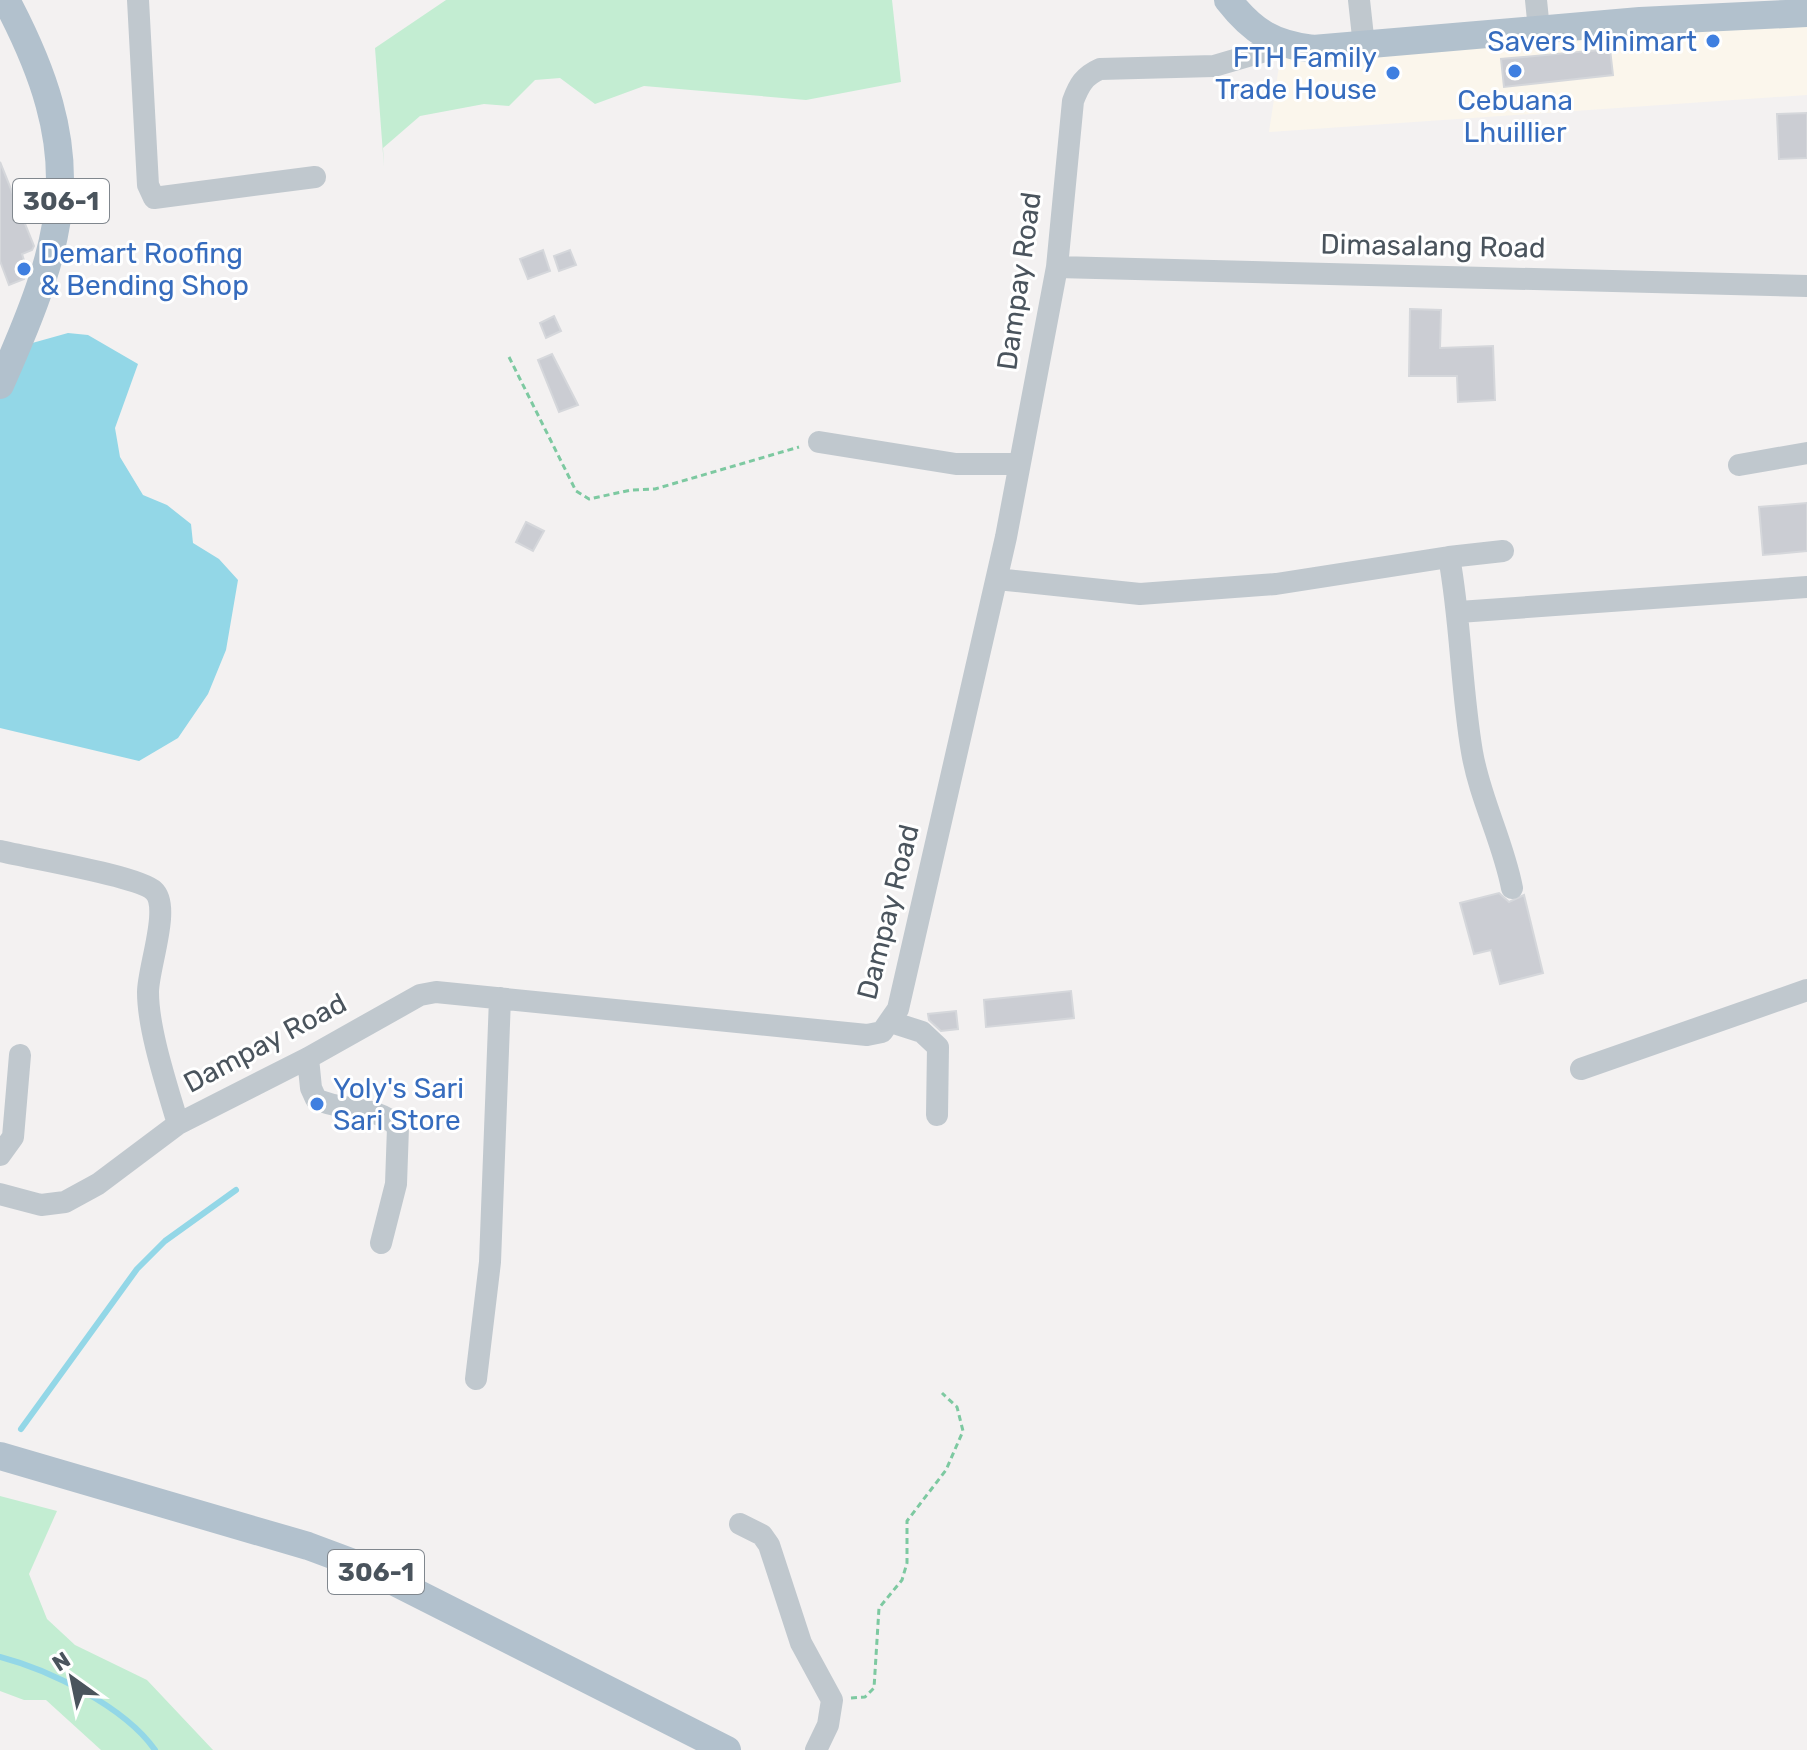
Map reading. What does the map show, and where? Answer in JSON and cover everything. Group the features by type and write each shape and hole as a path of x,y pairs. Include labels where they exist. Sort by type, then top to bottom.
{"main road":[{"name":"306-1","path":"6,0 35,54"},
{"name":"306-1","path":"0,385 42,286 56,237 61,199 58,135 35,54 28,0"},
{"path":"1228,0 1244,20 1282,46 1313,49 1539,30 1807,13"},
{"name":"306-1","path":"0,1456 308,1546 367,1568 727,1750"}],"street":[{"path":"138,0 148,185 154,198 315,177"},
{"path":"1359,0 1364,46"},
{"path":"1536,0 1539,30"},
{"name":"Dampay Road","path":"0,1194 41,1205 65,1202 98,1184 178,1124 308,1058 420,995 436,992 867,1035 882,1032 898,1009 997,579 1057,267 1073,101 1087,75 1100,69 1214,66 1282,46"},
{"name":"Dimasalang Road","path":"1057,267 1807,286"},
{"path":"819,442 956,464 1018,464"},
{"path":"1739,465 1807,453"},
{"path":"997,579 1140,594 1276,584 1503,551"},
{"path":"1449,557 1459,612 1472,752 1482,792 1507,859 1512,888"},
{"path":"1459,612 1807,587"},
{"path":"0,851 118,877 151,888 158,895 161,909 148,991 178,1124"},
{"path":"1581,1069 1807,990"},
{"path":"476,1379 490,1262 500,998"},
{"path":"891,1022 922,1032 938,1047 937,1115"},
{"path":"0,1155 13,1137 20,1055"},
{"path":"308,1058 311,1088 316,1099 339,1109 374,1112 390,1118 398,1127 396,1184 381,1243"},
{"path":"740,1524 762,1535 769,1545 801,1643 832,1700 828,1725 816,1750"}],"path":[{"path":"509,357 576,491 589,499 631,490 655,489 819,442"},
{"path":"832,1700 865,1697 874,1688 879,1608 902,1580 907,1563 907,1521 946,1470 963,1431 957,1407 942,1393"}],"shaded area":[{"path":"1807,13 1807,95 1269,132 1282,46"}],"green space":[{"path":"446,0 892,0 901,82 806,100 644,86 595,104 560,78 535,80 509,106 484,104 420,116 383,148 384,167 375,48"},
{"path":"0,1496 57,1511 29,1574 47,1619 75,1645 147,1680 213,1750 101,1750 46,1700 24,1700 0,1691"}],"water":[{"path":"68,333 88,335 138,364 115,428 120,457 143,495 167,505 191,524 193,543 219,559 238,580 226,650 208,694 178,738 139,761 0,728 0,352"}],"building":[{"path":"1610,49 1613,75 1504,87 1501,59"},
{"path":"1807,113 1807,158 1779,159 1777,114"},
{"path":"0,162 34,246 22,254 27,270 24,279 9,285 0,261"},
{"path":"543,250 550,271 528,279 520,259"},
{"path":"570,250 576,265 559,271 554,256"},
{"path":"1410,309 1441,310 1440,348 1493,346 1495,400 1458,402 1457,376 1409,376"},
{"path":"554,316 561,331 546,338 540,323"},
{"path":"552,354 578,405 559,412 538,360"},
{"path":"1807,503 1807,551 1763,555 1759,507"},
{"path":"526,522 544,531 533,551 516,542"},
{"path":"1499,893 1509,902 1524,895 1543,973 1500,984 1491,950 1474,954 1460,903"},
{"path":"1071,991 1074,1018 986,1027 984,1000"},
{"path":"956,1011 958,1029 941,1031 929,1020 928,1014"}],"waterway":[{"path":"21,1429 137,1269 165,1241 236,1190"},
{"path":"0,1657 41,1671 85,1692 125,1719 155,1750"}],"place":[{"name":"Savers Minimart","path":"1713,41"},
{"name":"Cebuana Lhuillier","path":"1515,71"},
{"name":"FTH Family Trade House","path":"1393,73"},
{"name":"Demart Roofing & Bending Shop","path":"24,269"},
{"name":"Yoly's Sari Sari Store","path":"317,1104"}]}
